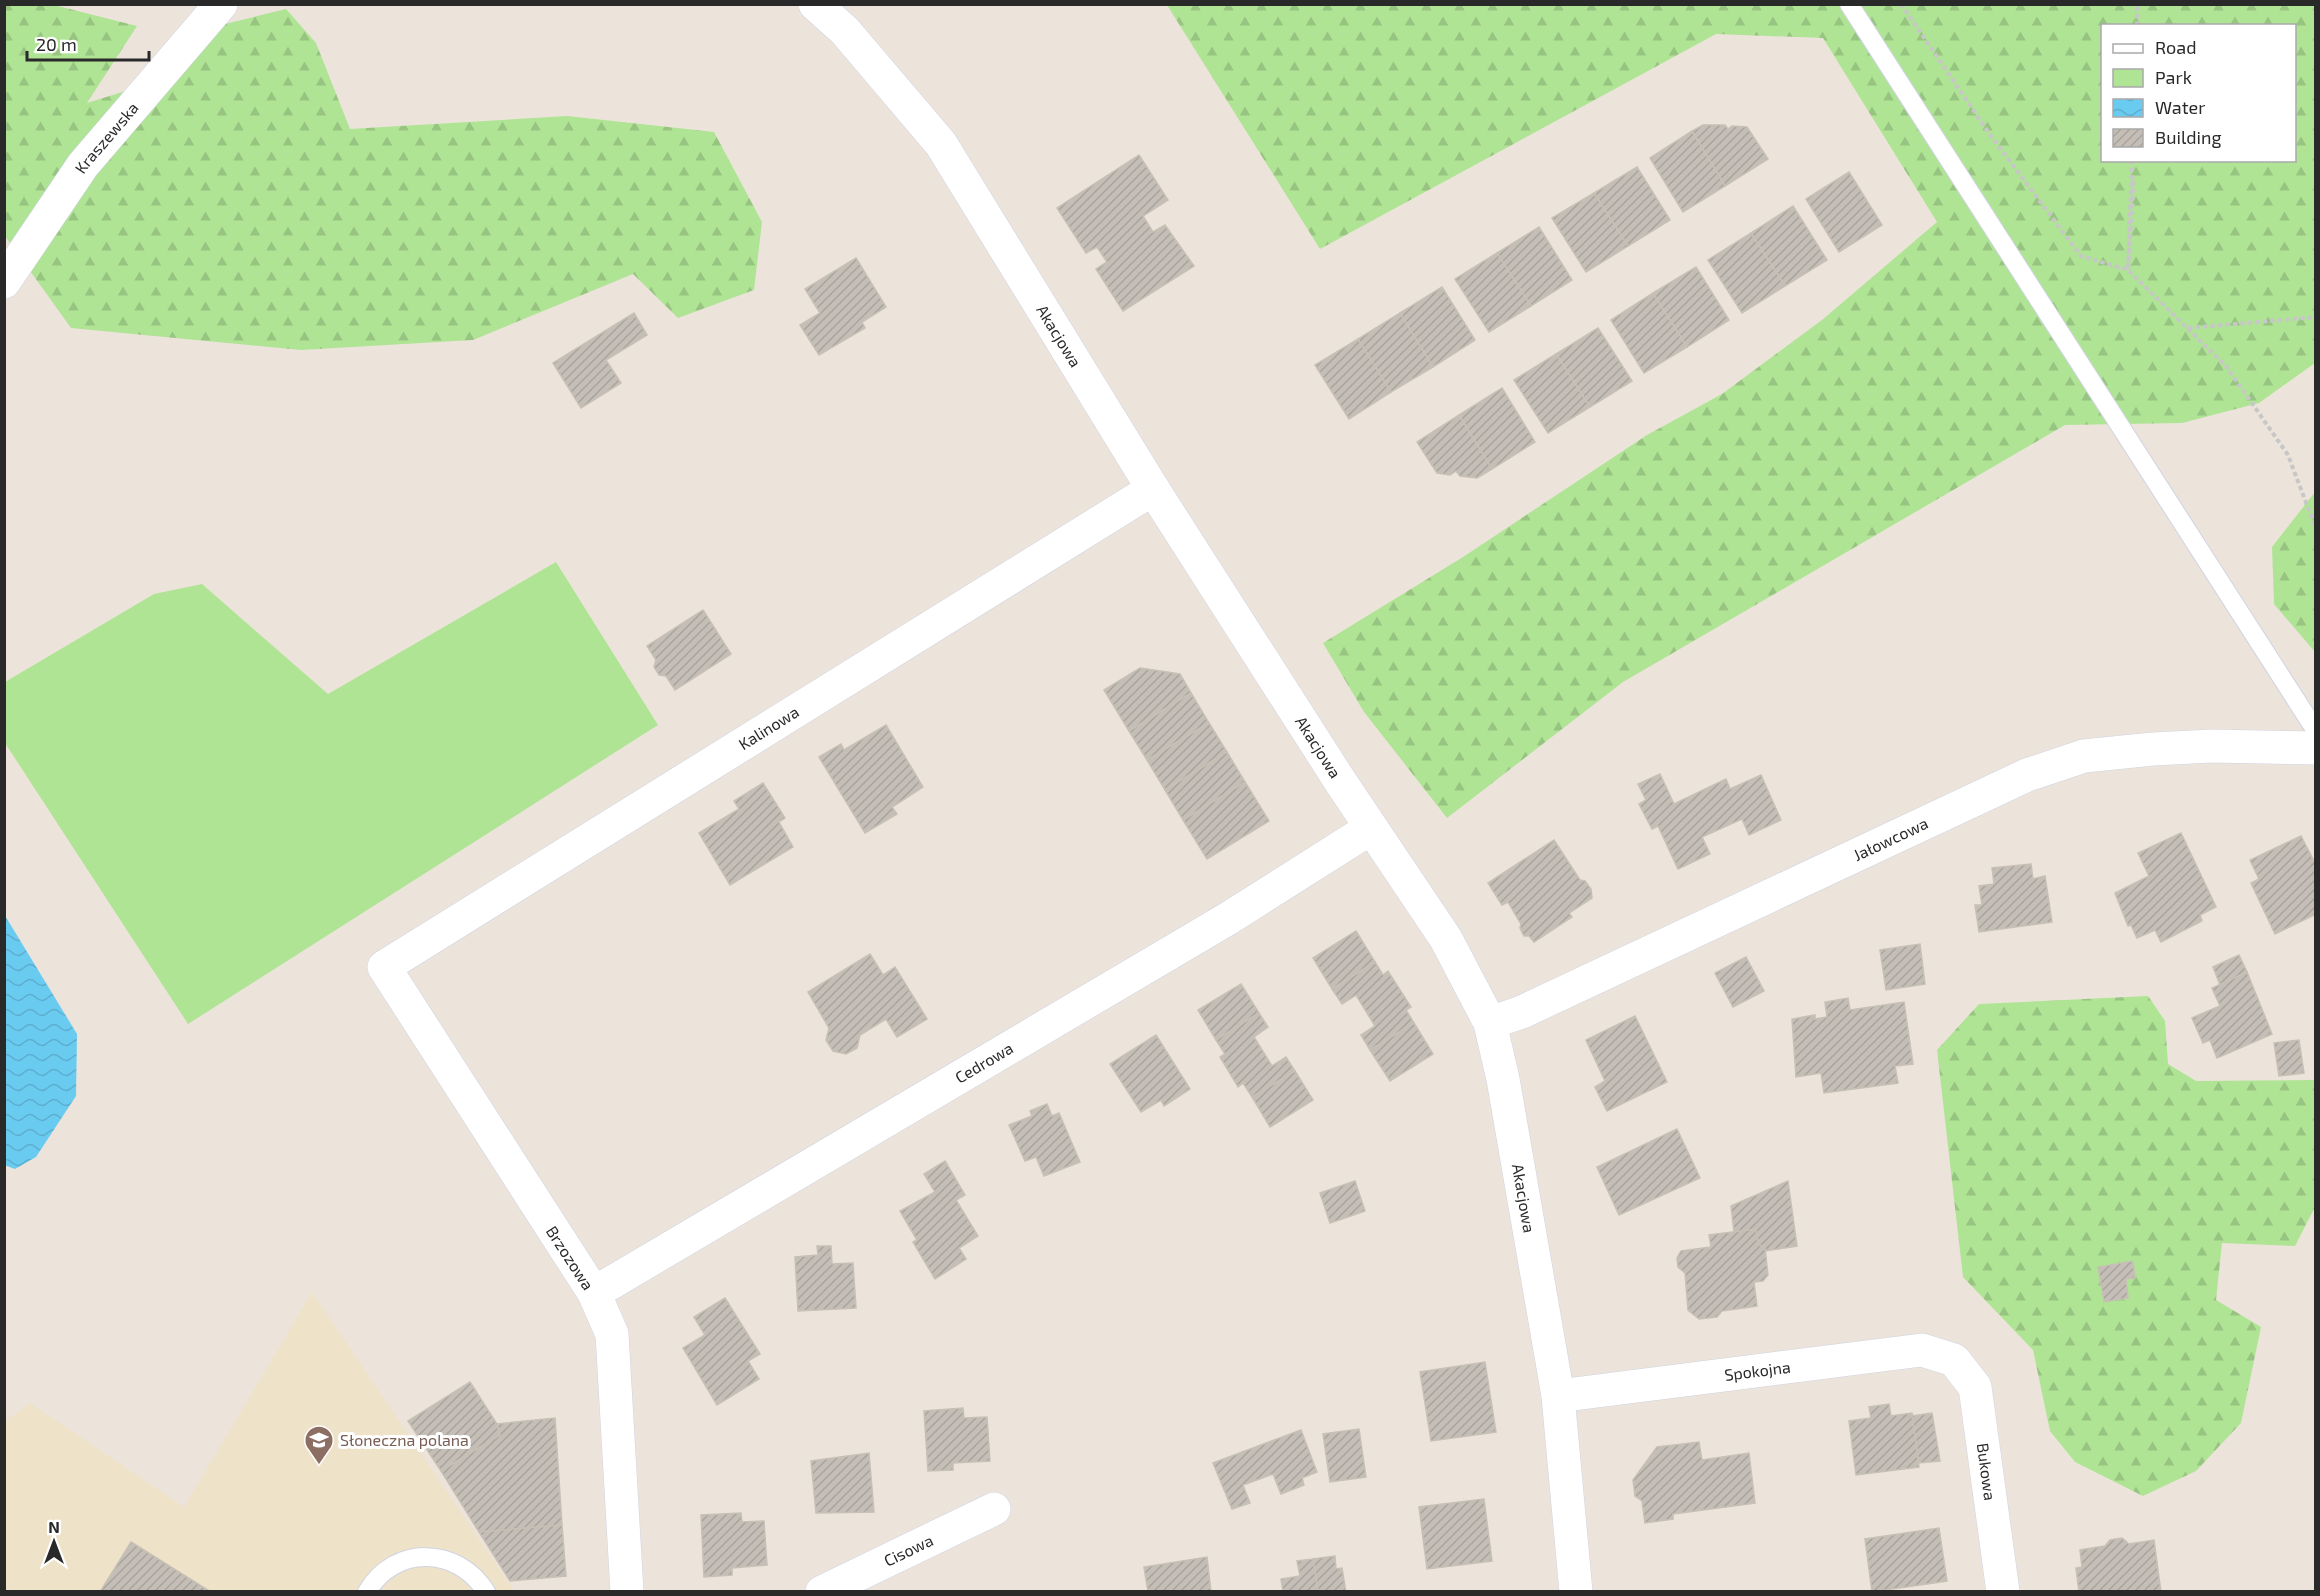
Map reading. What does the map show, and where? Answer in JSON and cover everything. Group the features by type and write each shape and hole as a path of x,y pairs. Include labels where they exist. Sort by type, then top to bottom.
{"street":[{"name":"Kraszewska","path":"4,282 84,165 221,4"},
{"name":"Akacjowa","path":"815,4 845,31 941,144 1153,489 1371,828 1446,939 1490,1023 1503,1079 1558,1396 1576,1592"},
{"name":"Kalinowa","path":"384,967 1153,489"},
{"name":"Jałowcowa","path":"1490,1023 1522,1012 2027,775 2084,756 2212,746 2316,748"},
{"name":"Cedrowa","path":"594,1293 1219,924 1371,828"},
{"name":"Brzozowa","path":"384,967 594,1293 612,1334 627,1592"},
{"name":"Spokojna","path":"1558,1396 1922,1350 1954,1360"},
{"name":"Bukowa","path":"1954,1360 1975,1387 2003,1592"},
{"name":"Cisowa","path":"822,1592 994,1509"}],"lane":[{"path":"1849,4 2316,731"},
{"path":"367,1592 386,1569 405,1559 425,1556 445,1558 464,1567 479,1581 486,1592"}],"path":[{"path":"1901,4 1991,136 2081,256 2128,270 2226,366 2288,455 2316,529"},
{"path":"2137,4 2137,24"},
{"path":"2128,270 2132,162"},
{"path":"2128,270 2134,177"},
{"path":"2187,328 2316,317"}],"shaded area":[{"name":"Słoneczna polana","path":"312,1292 514,1591 5,1591 4,1422 30,1403 184,1507"}],"green space":[{"path":"4,5 54,5 137,26 87,103 180,74 225,24 286,9 316,43 350,129 567,116 714,132 762,222 754,290 678,318 633,274 473,340 301,350 71,328 5,236"},
{"path":"1167,5 2315,5 2315,363 2259,403 2182,423 2065,425 1623,682 1447,818 1364,712 1323,643 1463,557 1647,435 1722,394 1822,320 1937,222 1823,38 1716,34 1320,249"},
{"path":"2315,492 2315,652 2274,604 2272,547"},
{"path":"556,562 658,725 188,1024 5,743 5,682 154,594 202,584 328,694"},
{"path":"2148,996 2165,1021 2168,1064 2196,1081 2315,1080 2316,1195 2315,1207 2295,1246 2222,1243 2216,1300 2261,1327 2241,1423 2196,1471 2143,1496 2075,1462 2050,1431 2033,1350 1963,1277 1937,1050 1979,1004"}],"water":[{"path":"4,914 77,1034 76,1096 36,1157 15,1169 4,1165"}],"building":[{"path":"1703,125 1725,125 1728,129 1732,126 1747,127 1768,159 1725,186 1692,131"},
{"path":"1692,131 1725,186 1683,212 1650,158"},
{"path":"1139,155 1168,200 1143,216 1153,232 1165,225 1194,266 1123,311 1096,269 1107,262 1097,247 1086,253 1057,208"},
{"path":"1637,167 1670,220 1628,246 1594,193"},
{"path":"1849,172 1882,225 1839,252 1806,199"},
{"path":"1594,193 1628,246 1586,272 1552,218"},
{"path":"1793,206 1827,260 1785,286 1751,233"},
{"path":"1539,227 1572,280 1531,306 1497,253"},
{"path":"1751,233 1785,286 1742,313 1708,260"},
{"path":"1497,253 1531,306 1489,332 1455,279"},
{"path":"856,258 886,307 862,322 865,328 819,355 800,325 820,313 805,289"},
{"path":"1696,267 1729,320 1687,347 1653,293"},
{"path":"1442,287 1475,340 1433,367 1400,313"},
{"path":"1653,293 1687,347 1644,373 1611,320"},
{"path":"634,313 647,335 606,360 621,383 581,408 553,363"},
{"path":"1400,313 1433,367 1391,392 1358,339"},
{"path":"1598,328 1632,381 1590,407 1556,354"},
{"path":"1358,339 1391,392 1349,419 1315,365"},
{"path":"1556,354 1590,407 1548,433 1514,380"},
{"path":"1502,388 1535,442 1492,469 1459,415"},
{"path":"1459,415 1492,469 1477,478 1460,476 1456,471 1450,475 1437,473 1417,442"},
{"path":"703,610 731,654 675,690 666,676 659,675 654,667 656,660 647,646"},
{"path":"1140,668 1180,674 1191,693 1129,731 1104,690"},
{"path":"1191,693 1209,723 1147,760 1129,731"},
{"path":"1209,723 1227,752 1165,790 1147,760"},
{"path":"886,725 923,787 892,807 897,814 865,833 819,757 841,744 844,750"},
{"path":"1227,752 1245,782 1183,820 1165,790"},
{"path":"1660,774 1674,804 1726,779 1730,789 1761,775 1781,820 1749,835 1742,819 1702,837 1710,854 1678,869 1658,826 1652,829 1639,804 1646,800 1638,784"},
{"path":"1245,782 1269,821 1207,859 1183,820"},
{"path":"763,783 785,818 779,822 793,847 730,885 699,833 739,809 734,801"},
{"path":"2181,833 2216,907 2200,915 2202,921 2161,942 2155,930 2137,938 2131,925 2128,926 2115,893 2149,876 2138,853"},
{"path":"2301,836 2316,865 2316,914 2275,934 2251,883 2259,879 2250,860"},
{"path":"1554,840 1580,880 1585,881 1591,889 1592,898 1569,913 1572,917 1534,942 1529,936 1524,936 1520,928 1521,924 1508,902 1502,905 1488,883"},
{"path":"2031,864 2033,879 2045,876 2052,922 1979,932 1975,905 1982,905 1979,886 1994,884 1992,868"},
{"path":"1356,931 1375,962 1332,989 1313,958"},
{"path":"1920,944 1925,984 1886,990 1880,950"},
{"path":"870,954 883,975 895,967 927,1019 897,1037 886,1019 860,1035 857,1048 846,1054 833,1051 826,1040 829,1028 808,992"},
{"path":"2239,955 2247,972 2220,985 2213,967"},
{"path":"1746,957 1764,991 1733,1007 1715,973"},
{"path":"1375,962 1383,975 1388,971 1411,1007 1406,1010 1414,1023 1370,1050 1361,1035 1375,1026 1356,995 1342,1004 1332,989"},
{"path":"2247,972 2272,1034 2217,1058 2210,1040 2203,1043 2192,1018 2220,1006 2212,988"},
{"path":"1241,984 1259,1013 1216,1040 1198,1010"},
{"path":"1848,998 1850,1010 1904,1002 1913,1064 1895,1066 1898,1083 1824,1093 1821,1073 1796,1077 1792,1019 1815,1015 1815,1019 1827,1017 1825,1002"},
{"path":"1259,1013 1268,1027 1254,1037 1272,1066 1286,1057 1295,1071 1252,1097 1243,1083 1238,1087 1220,1057 1225,1054 1216,1040"},
{"path":"1635,1016 1667,1082 1607,1111 1595,1087 1605,1081 1586,1040"},
{"path":"1414,1023 1433,1054 1390,1081 1370,1050"},
{"path":"1156,1035 1190,1089 1164,1106 1161,1100 1141,1112 1110,1064"},
{"path":"2299,1040 2304,1073 2279,1076 2274,1043"},
{"path":"1295,1071 1313,1100 1270,1127 1252,1097"},
{"path":"1047,1104 1052,1116 1059,1113 1080,1162 1044,1176 1036,1157 1025,1161 1009,1125 1032,1116 1030,1111"},
{"path":"1677,1129 1700,1178 1619,1215 1597,1167"},
{"path":"945,1161 965,1195 956,1200 978,1236 959,1248 966,1259 935,1279 913,1242 917,1240 900,1211 935,1192 924,1174"},
{"path":"1355,1181 1365,1211 1330,1223 1320,1193"},
{"path":"1788,1181 1797,1246 1765,1251 1758,1244 1756,1229 1734,1232 1731,1206"},
{"path":"1756,1229 1758,1244 1765,1248 1768,1275 1763,1281 1754,1282 1757,1306 1722,1311 1717,1317 1699,1319 1688,1310 1685,1273 1678,1267 1677,1258 1681,1251 1711,1247 1709,1235"},
{"path":"817,1246 831,1246 832,1264 853,1263 856,1308 798,1311 795,1257 818,1255"},
{"path":"2133,1261 2135,1278 2126,1279 2128,1298 2104,1302 2098,1267"},
{"path":"725,1298 760,1354 748,1361 759,1379 717,1405 683,1348 705,1335 694,1317"},
{"path":"1485,1362 1496,1432 1431,1441 1420,1372"},
{"path":"470,1382 497,1424 500,1435 441,1471 408,1421"},
{"path":"1889,1404 1891,1416 1912,1413 1919,1467 1856,1475 1849,1421 1871,1418 1869,1407"},
{"path":"963,1408 964,1418 987,1417 990,1461 953,1463 953,1470 928,1471 924,1411"},
{"path":"1932,1413 1940,1461 1919,1463 1912,1416"},
{"path":"555,1418 562,1525 479,1532 441,1471 500,1435 497,1424"},
{"path":"1359,1429 1366,1477 1330,1482 1323,1434"},
{"path":"1301,1430 1317,1472 1302,1478 1304,1485 1281,1494 1273,1474 1243,1485 1250,1503 1232,1509 1213,1463"},
{"path":"1699,1442 1702,1460 1749,1453 1755,1503 1673,1514 1673,1519 1645,1523 1642,1501 1635,1496 1633,1480 1657,1447"},
{"path":"869,1453 874,1512 816,1513 811,1461"},
{"path":"1484,1499 1492,1561 1427,1569 1419,1507"},
{"path":"741,1513 742,1522 764,1521 767,1565 732,1568 732,1575 704,1577 701,1515"},
{"path":"562,1525 566,1576 510,1581 479,1532"},
{"path":"1939,1528 1947,1581 1872,1592 1865,1539"},
{"path":"2122,1538 2129,1544 2154,1540 2161,1592 2079,1592 2076,1568 2082,1567 2080,1550 2105,1546 2110,1540"},
{"path":"131,1542 211,1592 100,1592"},
{"path":"1335,1556 1336,1569 1342,1568 1346,1592 1318,1592 1313,1559"},
{"path":"1207,1557 1211,1592 1148,1592 1144,1567"},
{"path":"1313,1559 1318,1592 1283,1592 1281,1579 1300,1576 1297,1561"}],"place":[{"name":"Słoneczna polana","path":"319,1466"}]}
